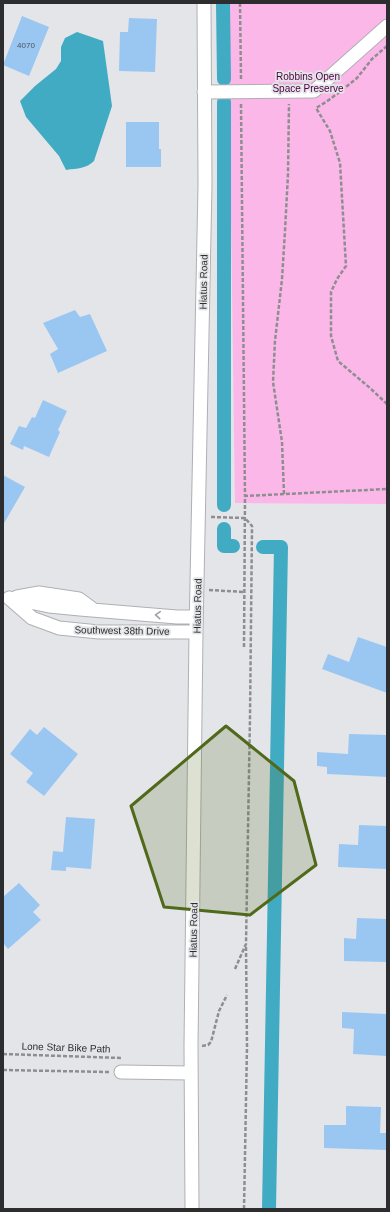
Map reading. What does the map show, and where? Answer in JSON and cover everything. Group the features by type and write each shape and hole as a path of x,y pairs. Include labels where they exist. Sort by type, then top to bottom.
{"street":[{"name":"Hiatus Road","path":"192,1209 191,1073 196,617 205,185 204,3"},
{"path":"204,92 314,91 387,26"},
{"name":"Southwest 38th Drive","path":"6,597 49,606 177,617 196,617"},
{"name":"Southwest 38th Drive","path":"6,597 32,618 58,628 99,632 196,632"},
{"path":"121,1072 191,1073"}],"path":[{"path":"240,3 245,496 244,647"},
{"path":"387,46 372,59 357,78 347,87 316,108 330,131 340,163 346,266 337,279 331,292 331,336 338,361 387,404"},
{"path":"284,494 282,442 273,382 275,341 282,279 285,231 288,174 289,91"},
{"path":"245,496 387,489"},
{"path":"198,517 245,518 252,526 244,1209"},
{"path":"209,590 244,592"},
{"path":"235,969 246,944"},
{"path":"200,1046 208,1045 211,1042 219,1011 227,995"},
{"name":"Lone Star Bike Path","path":"3,1054 127,1058"},
{"path":"3,1070 121,1072"}],"highlighted area":[{"path":"226,726 294,781 316,865 250,915 164,907 131,806"}],"green space":[{"name":"Robbins Open Space Preserve","path":"228,3 387,3 387,504 235,503"}],"water":[{"path":"77,32 103,41 112,106 94,161 85,167 66,170 59,156 26,117 20,101 35,86 56,69 61,61 61,47 65,38"}],"building":[{"path":"22,16 49,27 29,76 3,65"},
{"path":"129,18 157,19 155,72 119,71 120,32 128,32"},
{"path":"126,122 159,122 161,167 126,167"},
{"path":"75,310 80,317 90,314 107,351 58,373 50,354 58,349 43,323"},
{"path":"43,400 67,411 58,430 60,432 49,457 24,446 23,450 10,444 19,426 26,428 32,417 35,418"},
{"path":"3,475 25,487 3,525"},
{"path":"358,637 387,647 387,693 322,669 328,654 349,662"},
{"path":"44,727 78,754 44,796 26,782 33,773 10,754 30,729 37,735"},
{"path":"349,734 387,735 387,777 327,774 327,767 317,766 317,752 348,754"},
{"path":"66,817 95,819 91,869 66,867 66,871 51,870 53,851 63,852"},
{"path":"359,825 387,826 387,869 338,867 339,844 358,845"},
{"path":"19,883 40,905 33,912 41,920 8,949 3,943 3,897"},
{"path":"357,918 387,919 387,962 344,961 344,938 356,939"},
{"path":"342,1012 387,1014 387,1056 353,1054 354,1029 342,1028"},
{"path":"346,1106 381,1107 380,1133 387,1133 387,1150 324,1148 324,1125 346,1125"}],"waterway":[{"path":"223,3 224,79"},
{"path":"224,102 224,505"},
{"path":"224,529 224,546 233,546"},
{"path":"263,547 281,547 269,1209"}]}
